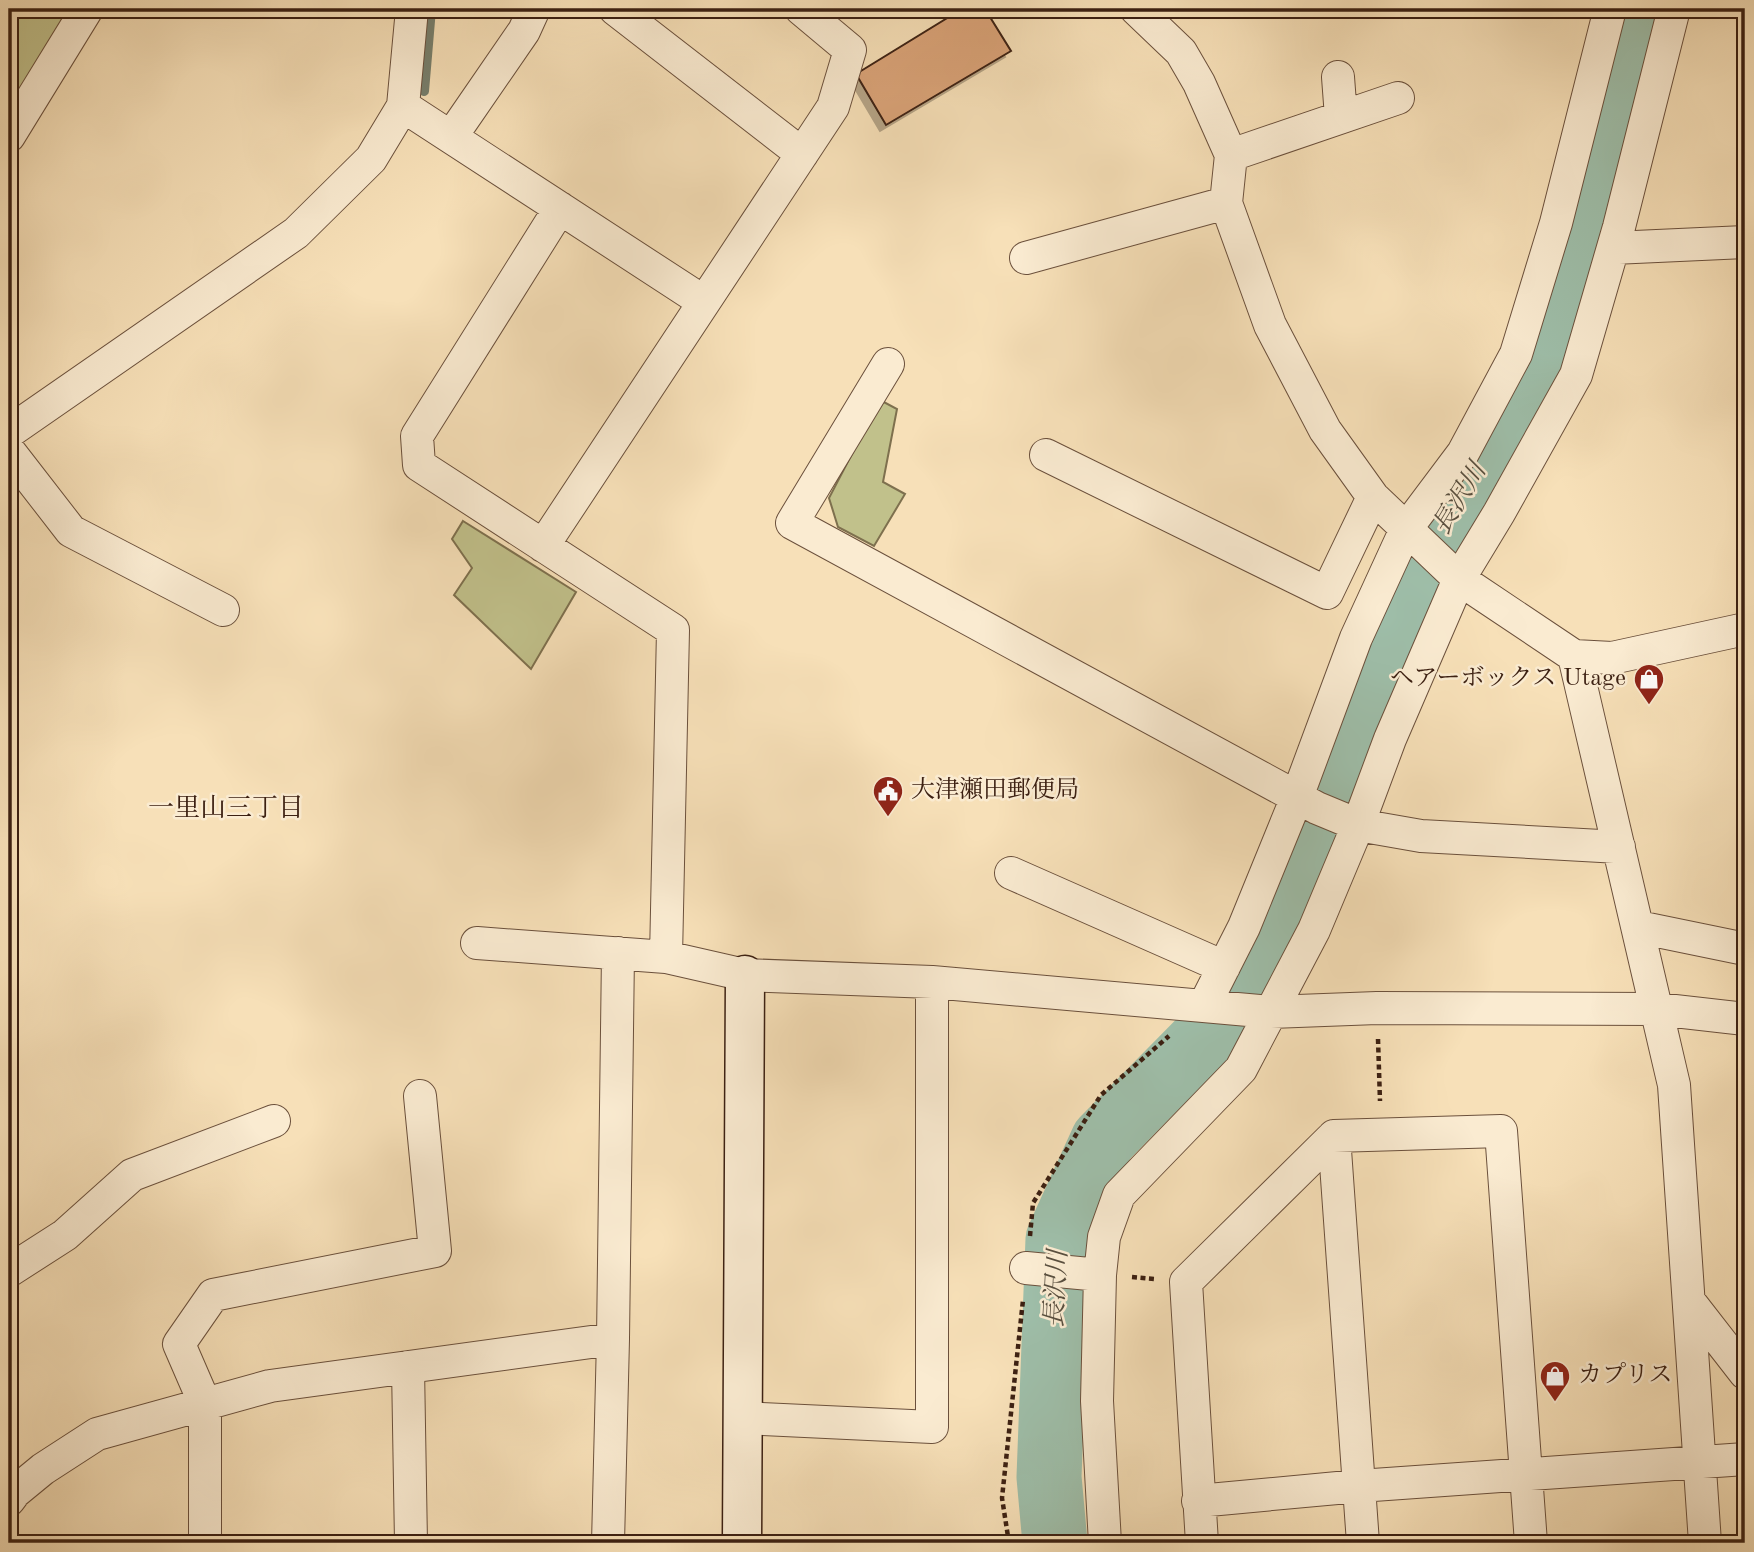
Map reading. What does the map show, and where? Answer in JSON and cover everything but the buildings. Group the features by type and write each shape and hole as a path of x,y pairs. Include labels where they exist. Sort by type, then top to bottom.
{"street":[{"path":"9,136 87,9"},
{"path":"9,432 296,233 370,159 403,106 412,9"},
{"path":"451,137 524,31 534,9"},
{"path":"615,9 802,154"},
{"path":"543,546 833,107 850,50 801,9"},
{"path":"1136,9 1181,52 1199,83 1231,155 1226,202 1270,325 1325,430 1373,497 1458,578 1574,656 1612,658 1745,629"},
{"path":"1204,1006 1244,926 1297,797 1356,638 1407,530 1463,453 1516,354 1556,223 1610,9"},
{"path":"1105,1543 1097,1401 1098,1274 1104,1237 1119,1195 1241,1069 1314,930 1458,578 1499,513 1576,375 1613,248 1674,9"},
{"path":"1338,76 1341,117"},
{"path":"1231,155 1398,98"},
{"path":"403,106 704,302"},
{"path":"1026,258 1226,202"},
{"path":"560,208 417,436 419,465 673,630 666,957"},
{"path":"1613,248 1745,242"},
{"path":"888,364 792,523 1297,797 1358,825 1421,836 1619,847"},
{"path":"9,451 71,531 223,610"},
{"path":"1046,455 1327,593 1373,497"},
{"path":"1574,656 1674,1086 1705,1543"},
{"path":"1011,873 1224,967"},
{"path":"1637,927 1745,949"},
{"path":"477,943 666,957 745,975 932,982 1271,1012 1377,1008 1657,1009 1745,1019"},
{"path":"608,1543 618,953"},
{"path":"742,1543 745,975"},
{"path":"741,1418 932,1427 932,982"},
{"path":"205,1543 205,1404 179,1345 213,1295 435,1251 420,1096"},
{"path":"9,1271 65,1235 132,1175 274,1121"},
{"path":"1202,1543 1185,1282 1334,1136 1501,1131 1531,1543"},
{"path":"1334,1136 1363,1543"},
{"path":"1028,1268 1098,1274"},
{"path":"1689,1301 1745,1373"},
{"path":"9,1500 43,1469 97,1434 270,1386 613,1339"},
{"path":"408,1367 411,1543"},
{"path":"1198,1501 1359,1486 1745,1459"}],"path":[{"path":"1377,1008 1380,1133"},
{"path":"1098,1274 1185,1282"}],"green space":[{"path":"9,9 78,9 9,110"},
{"path":"880,400 897,409 883,482 905,494 874,546 838,527 829,498"},
{"path":"463,521 576,592 531,669 454,595 472,568 452,539"}],"waterway":[{"path":"424,91 431,9"},
{"name":"長沢川","path":"1246,978 1308,857 1439,530 1548,357 1633,9"},
{"name":"長沢川","path":"1055,1543 1049,1477 1058,1239 1103,1140 1229,1012"}],"place":[{"name":"ヘアーボックス Utage","path":"1649,706"},
{"name":"大津瀬田郵便局","path":"888,818"},
{"name":"カプリス","path":"1555,1403"}],"district":[{"name":"一里山三丁目","path":"226,809"}]}
